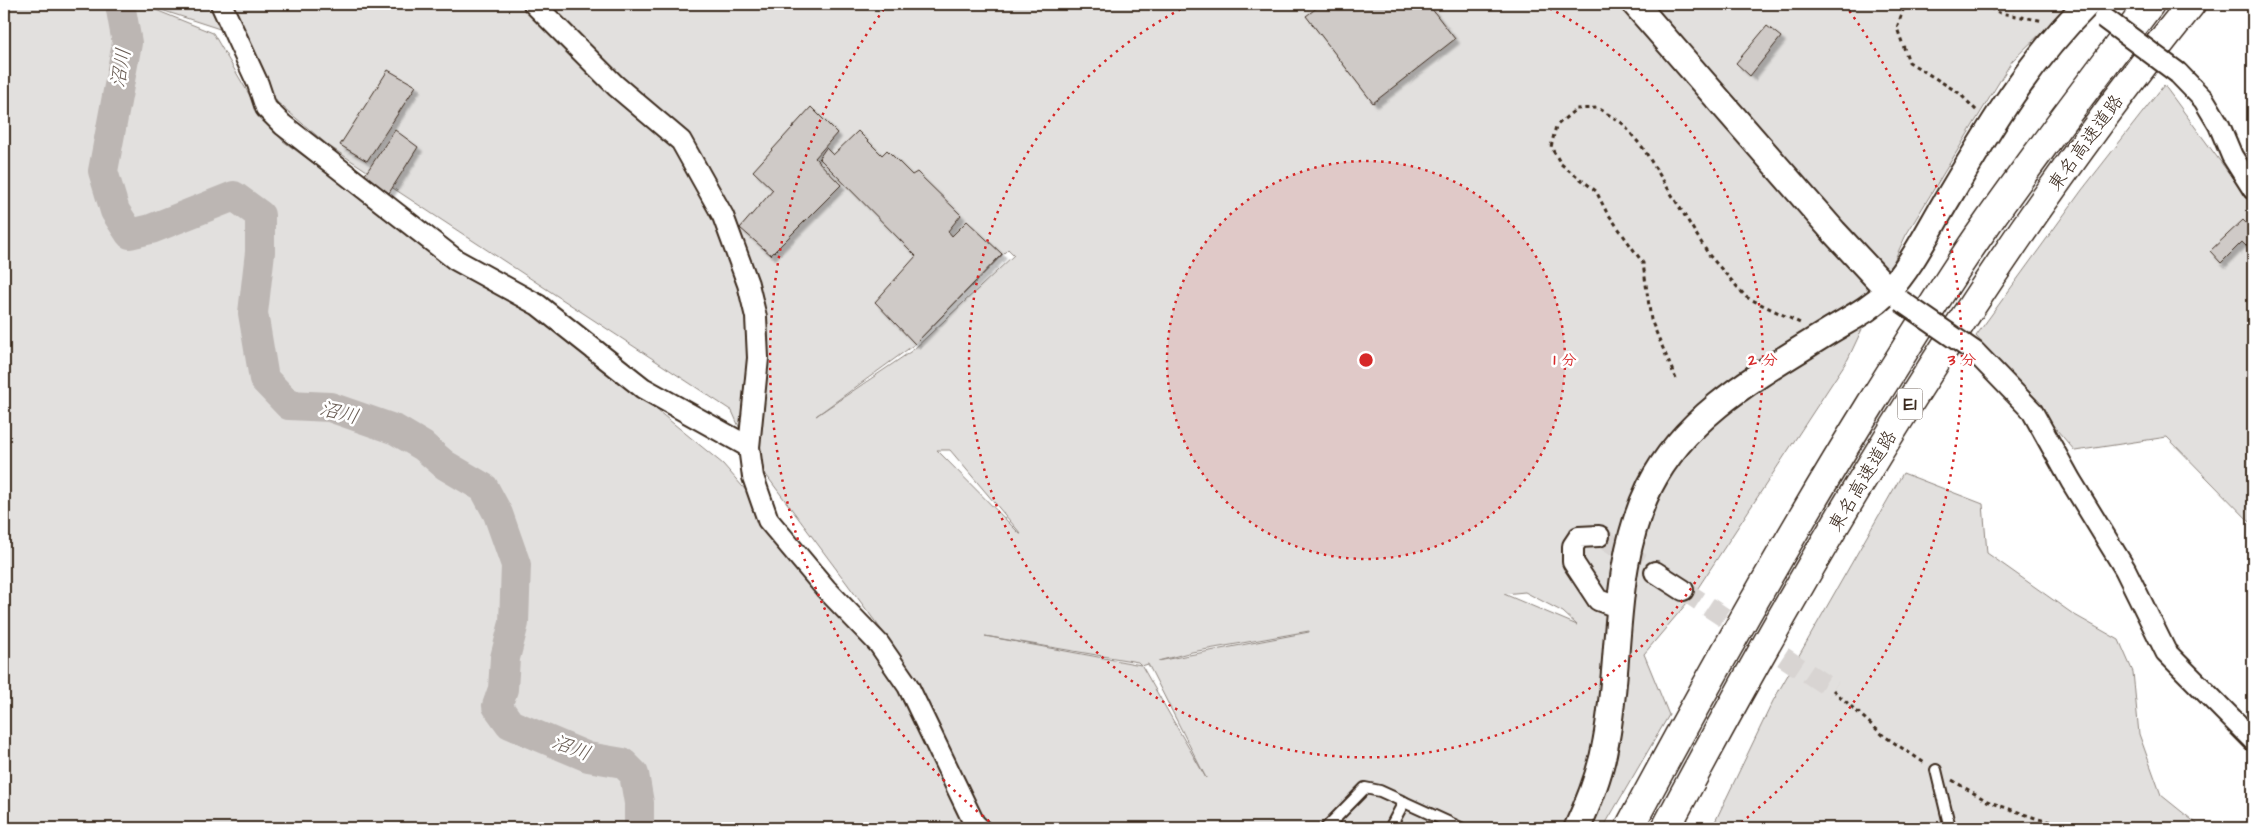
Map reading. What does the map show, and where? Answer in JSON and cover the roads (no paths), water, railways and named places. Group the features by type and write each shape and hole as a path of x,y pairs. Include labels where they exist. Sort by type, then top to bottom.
{"highway":[{"name":"東名高速道路","path":"1629,828 1756,598 1844,448 1913,337 1988,222 2060,122 2150,4"},
{"name":"東名高速道路","path":"1666,828 1785,612 1870,468 1940,357 2010,249 2076,157 2191,4"}],"street":[{"path":"221,4 258,84 266,108 283,125 456,260 538,304 643,388 749,447"},
{"path":"534,4 616,86 682,141 724,216 748,284 756,317 758,358 749,447 753,477 768,520 826,589 879,644 903,679 974,823 979,828"},
{"path":"1635,4 1834,232 1895,295 1975,352 2032,411 2071,481 2125,569 2166,652 2253,740"},
{"path":"1578,828 1598,776 1606,740 1620,608 1631,537 1639,510 1651,485 1687,431 1718,405 1831,331 1895,295 1910,261 1991,125 2022,78 2068,22 2094,8 2178,73 2204,100 2219,125 2232,156 2253,189"},
{"path":"1599,536 1579,537 1573,546 1573,562 1598,600 1620,608"},
{"path":"1655,572 1683,590"}],"lane":[{"path":"1936,770 1950,828"},
{"path":"1326,828 1365,788 1380,791 1461,828"},
{"path":"1390,828 1404,802"}],"waterway":[{"name":"沼川","path":"120,4 127,43 103,171 115,211 130,234 151,229 234,196 260,215 260,252 253,313 264,379 289,405 330,407 396,430 423,446 445,465 484,488 498,514 516,565 514,623 505,658 503,689 497,706 510,724 588,757 623,763 634,774 639,803 639,828"}],"tunnel":[{"path":"1599,536 1655,572"},
{"path":"1683,590 1833,690"}]}
